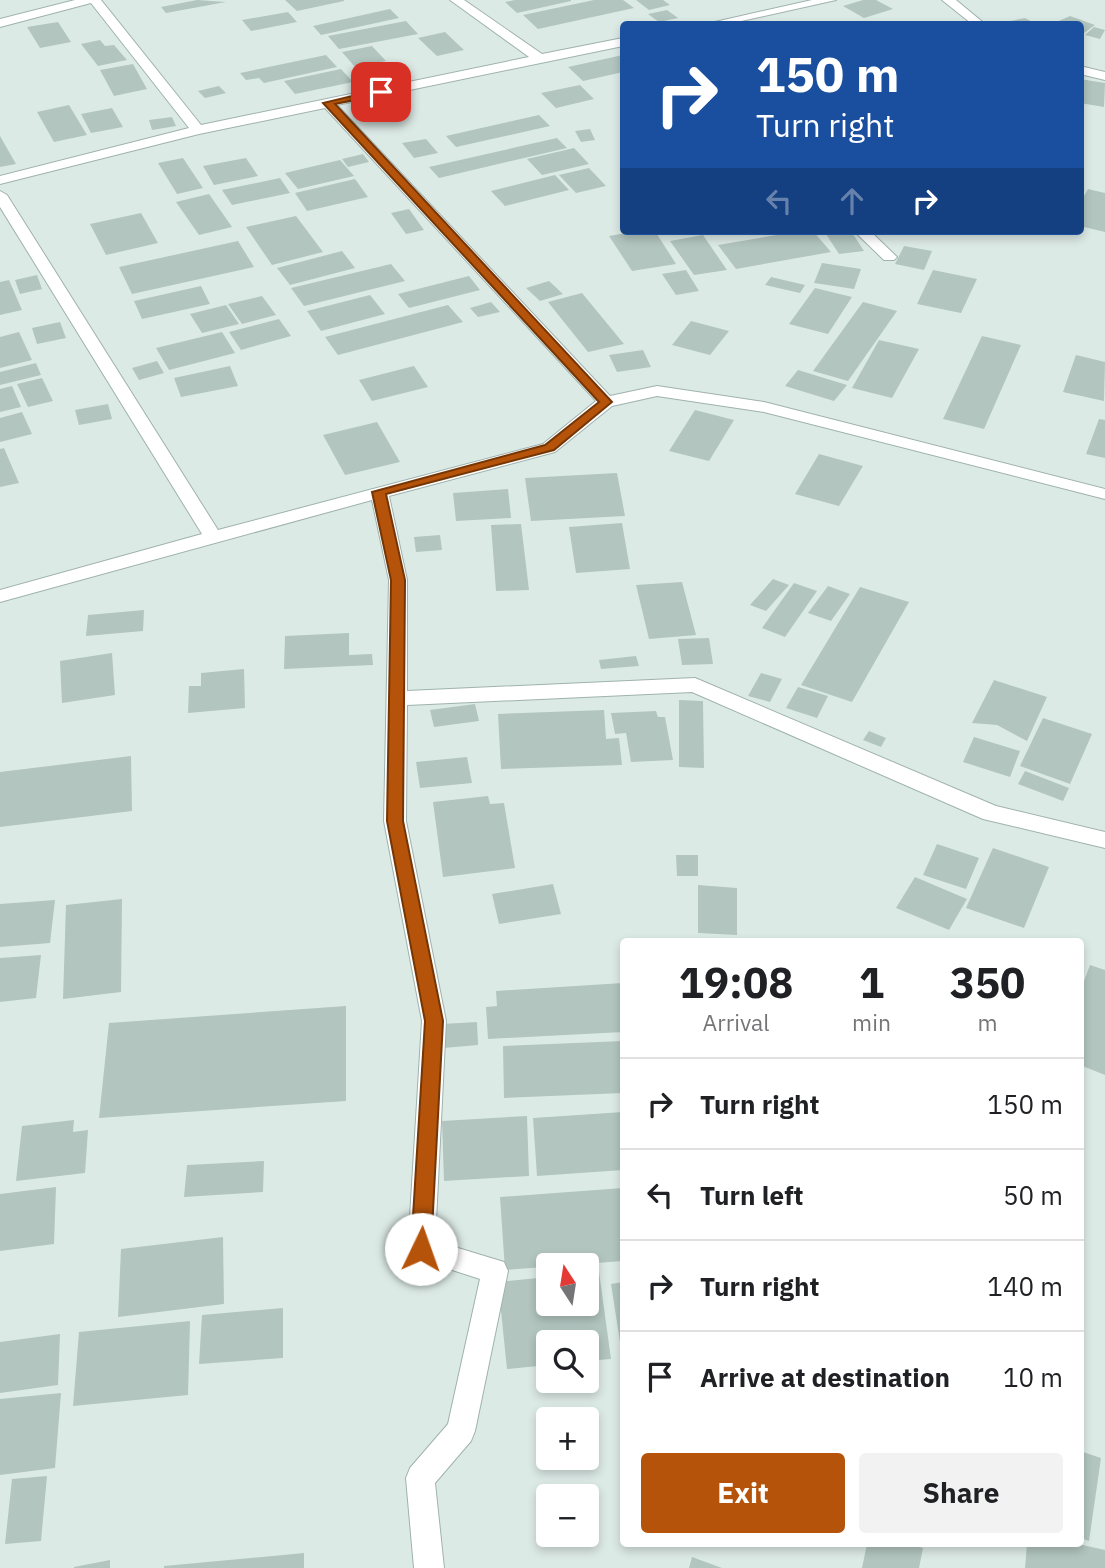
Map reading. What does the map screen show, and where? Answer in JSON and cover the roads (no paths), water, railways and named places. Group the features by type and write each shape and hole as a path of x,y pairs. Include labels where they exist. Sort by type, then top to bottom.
{"street":[{"path":"0,23 89,0"},
{"path":"95,0 198,130"},
{"path":"456,0 540,59"},
{"path":"724,21 805,2 830,0"},
{"path":"948,0 975,21"},
{"path":"0,180 198,130 620,43"},
{"path":"1084,72 1105,76"},
{"path":"328,103 606,402"},
{"path":"0,195 213,537"},
{"path":"865,235 889,257"},
{"path":"0,596 549,448 606,402 657,391 764,407 1105,494"},
{"path":"379,492 398,580 399,698 395,821 434,1021 421,1249 495,1271 461,1430 420,1478 429,1568"},
{"path":"399,698 695,685 751,712 991,813 1105,840"}]}
